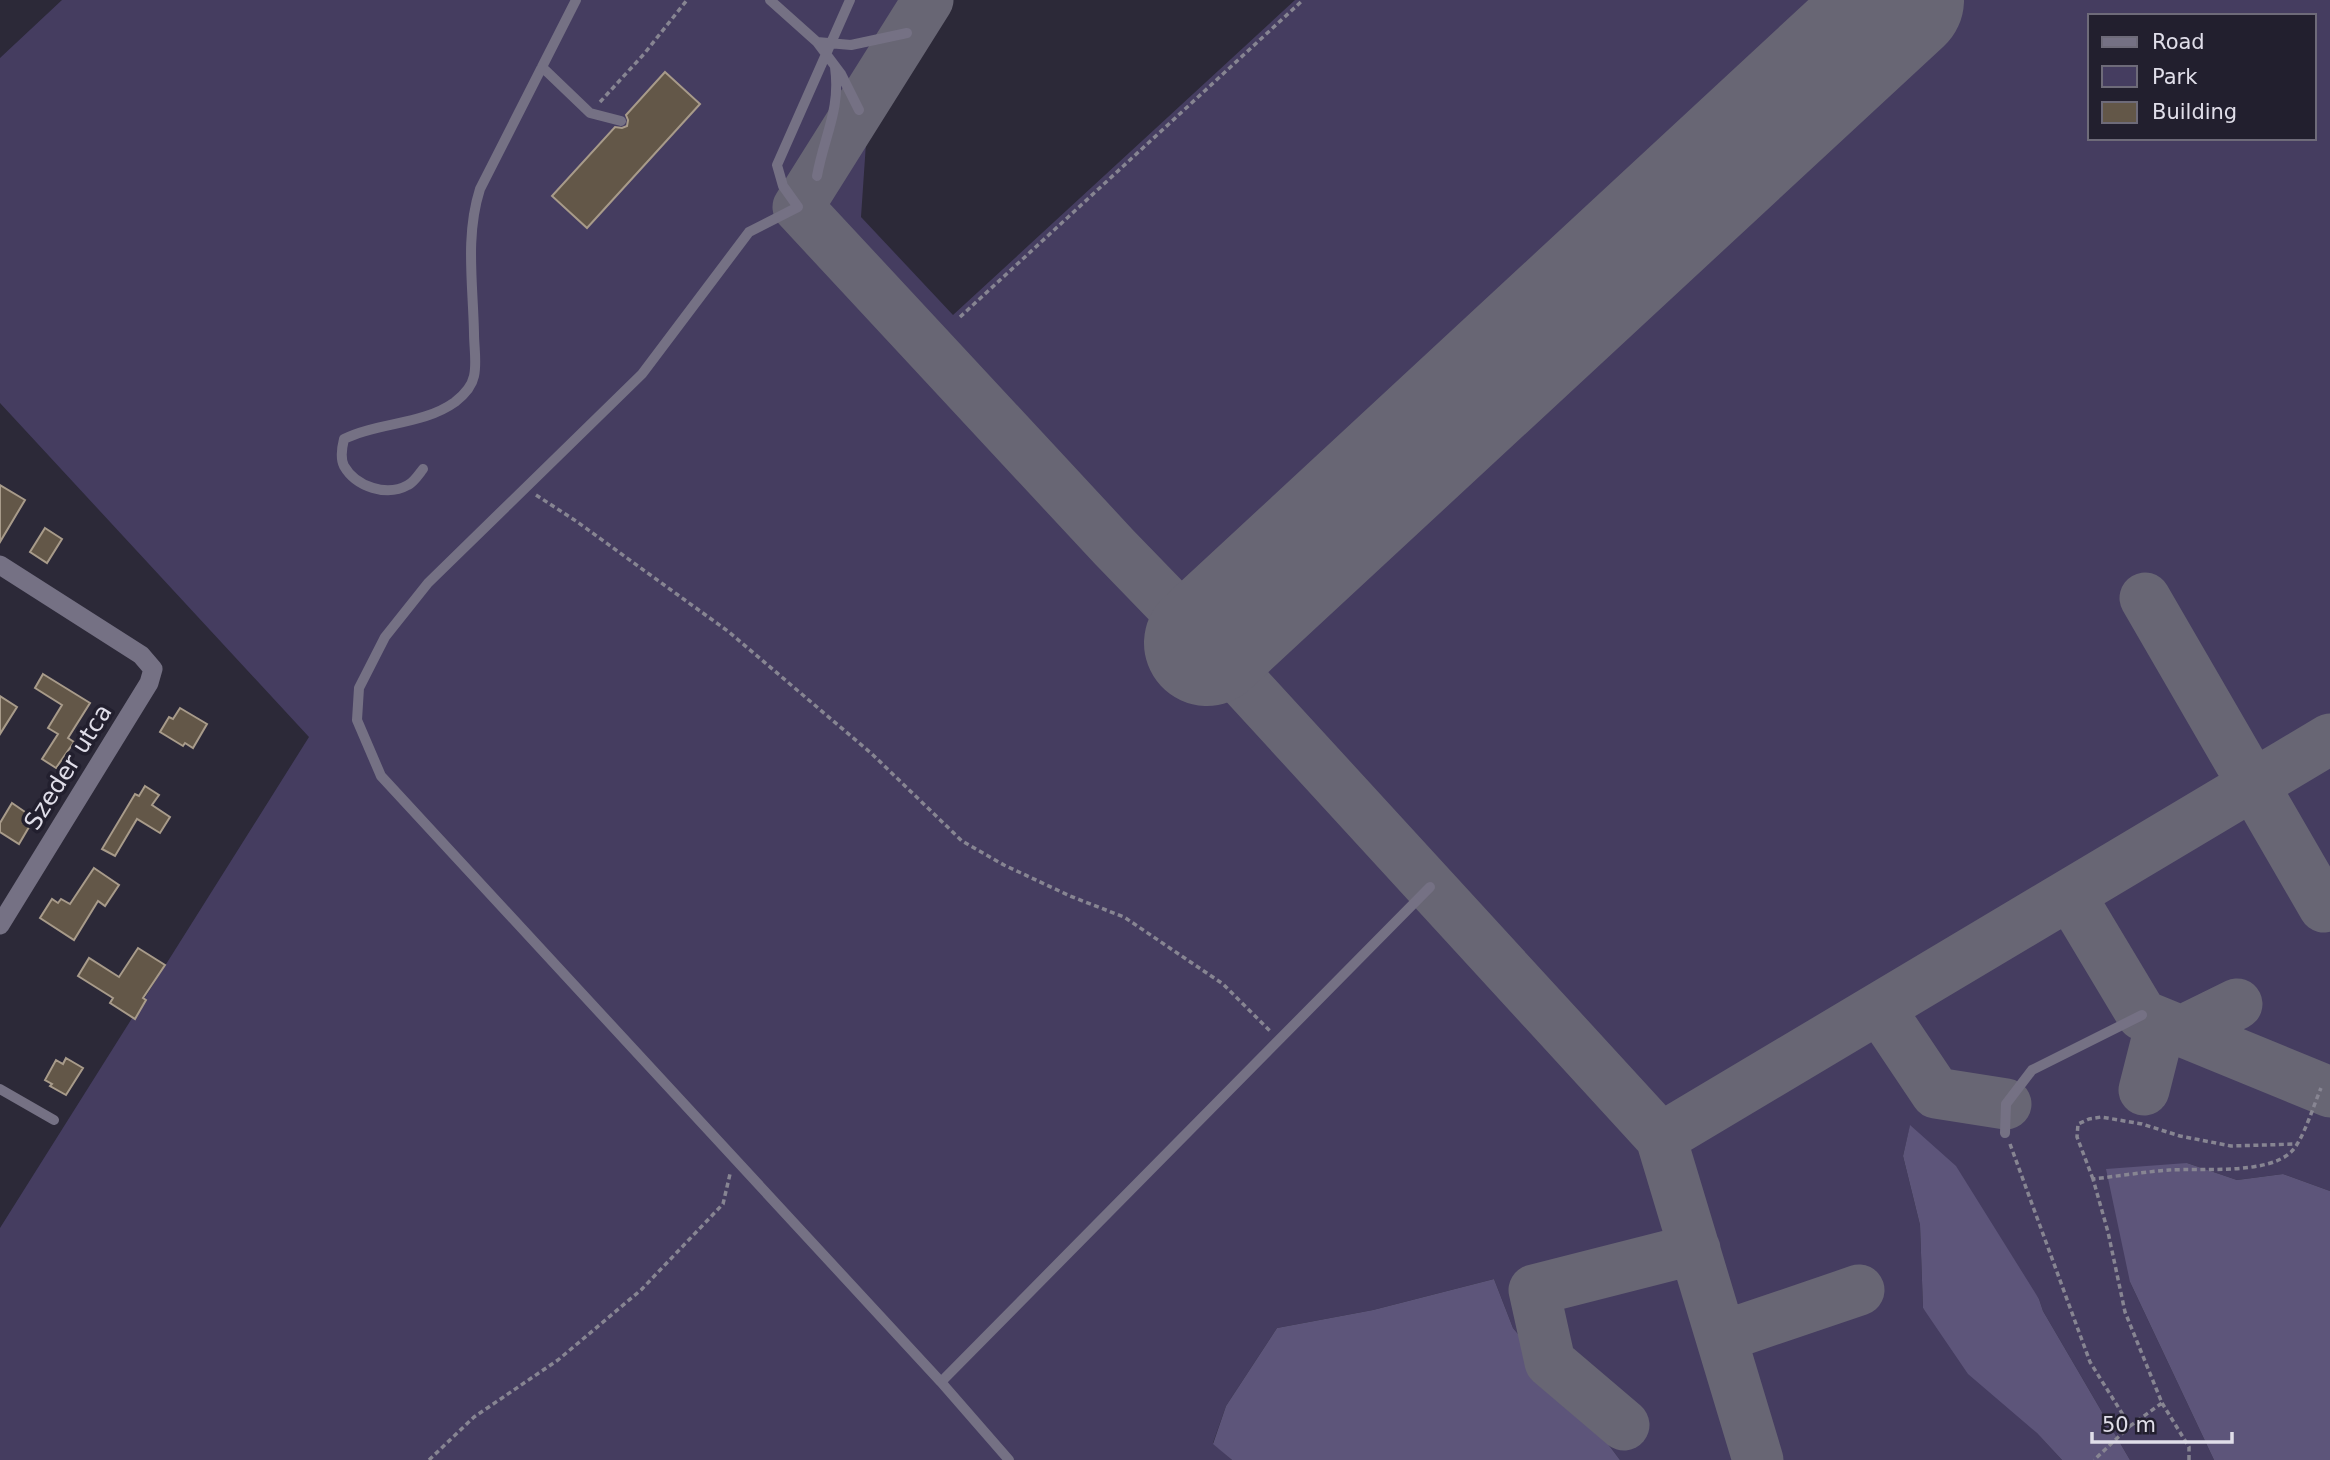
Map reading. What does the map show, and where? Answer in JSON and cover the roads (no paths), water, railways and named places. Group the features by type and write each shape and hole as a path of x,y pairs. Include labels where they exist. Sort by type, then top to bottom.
{"street":[{"name":"Szeder utca","path":"0,565 141,655 153,669 149,683 0,925"}],"lane":[{"path":"423,469 409,485 394,490 371,489 357,481 344,466 341,449 344,439 361,431 431,415 454,402 468,390 474,377 475,356 470,252 473,212 480,189 576,0"},
{"path":"770,0 817,42 851,92 859,110"},
{"path":"850,0 777,165 783,186 798,207 749,232 642,374 428,583 385,637 359,688 357,720 381,776 941,1382 1009,1460"},
{"path":"817,42 851,45 907,33"},
{"path":"542,67 590,113 621,121"},
{"path":"817,176 822,150 831,128 838,87 835,67"},
{"path":"941,1382 1430,887"},
{"path":"2005,1133 2006,1104 2032,1070 2142,1015"},
{"path":"0,1089 54,1120"}]}
